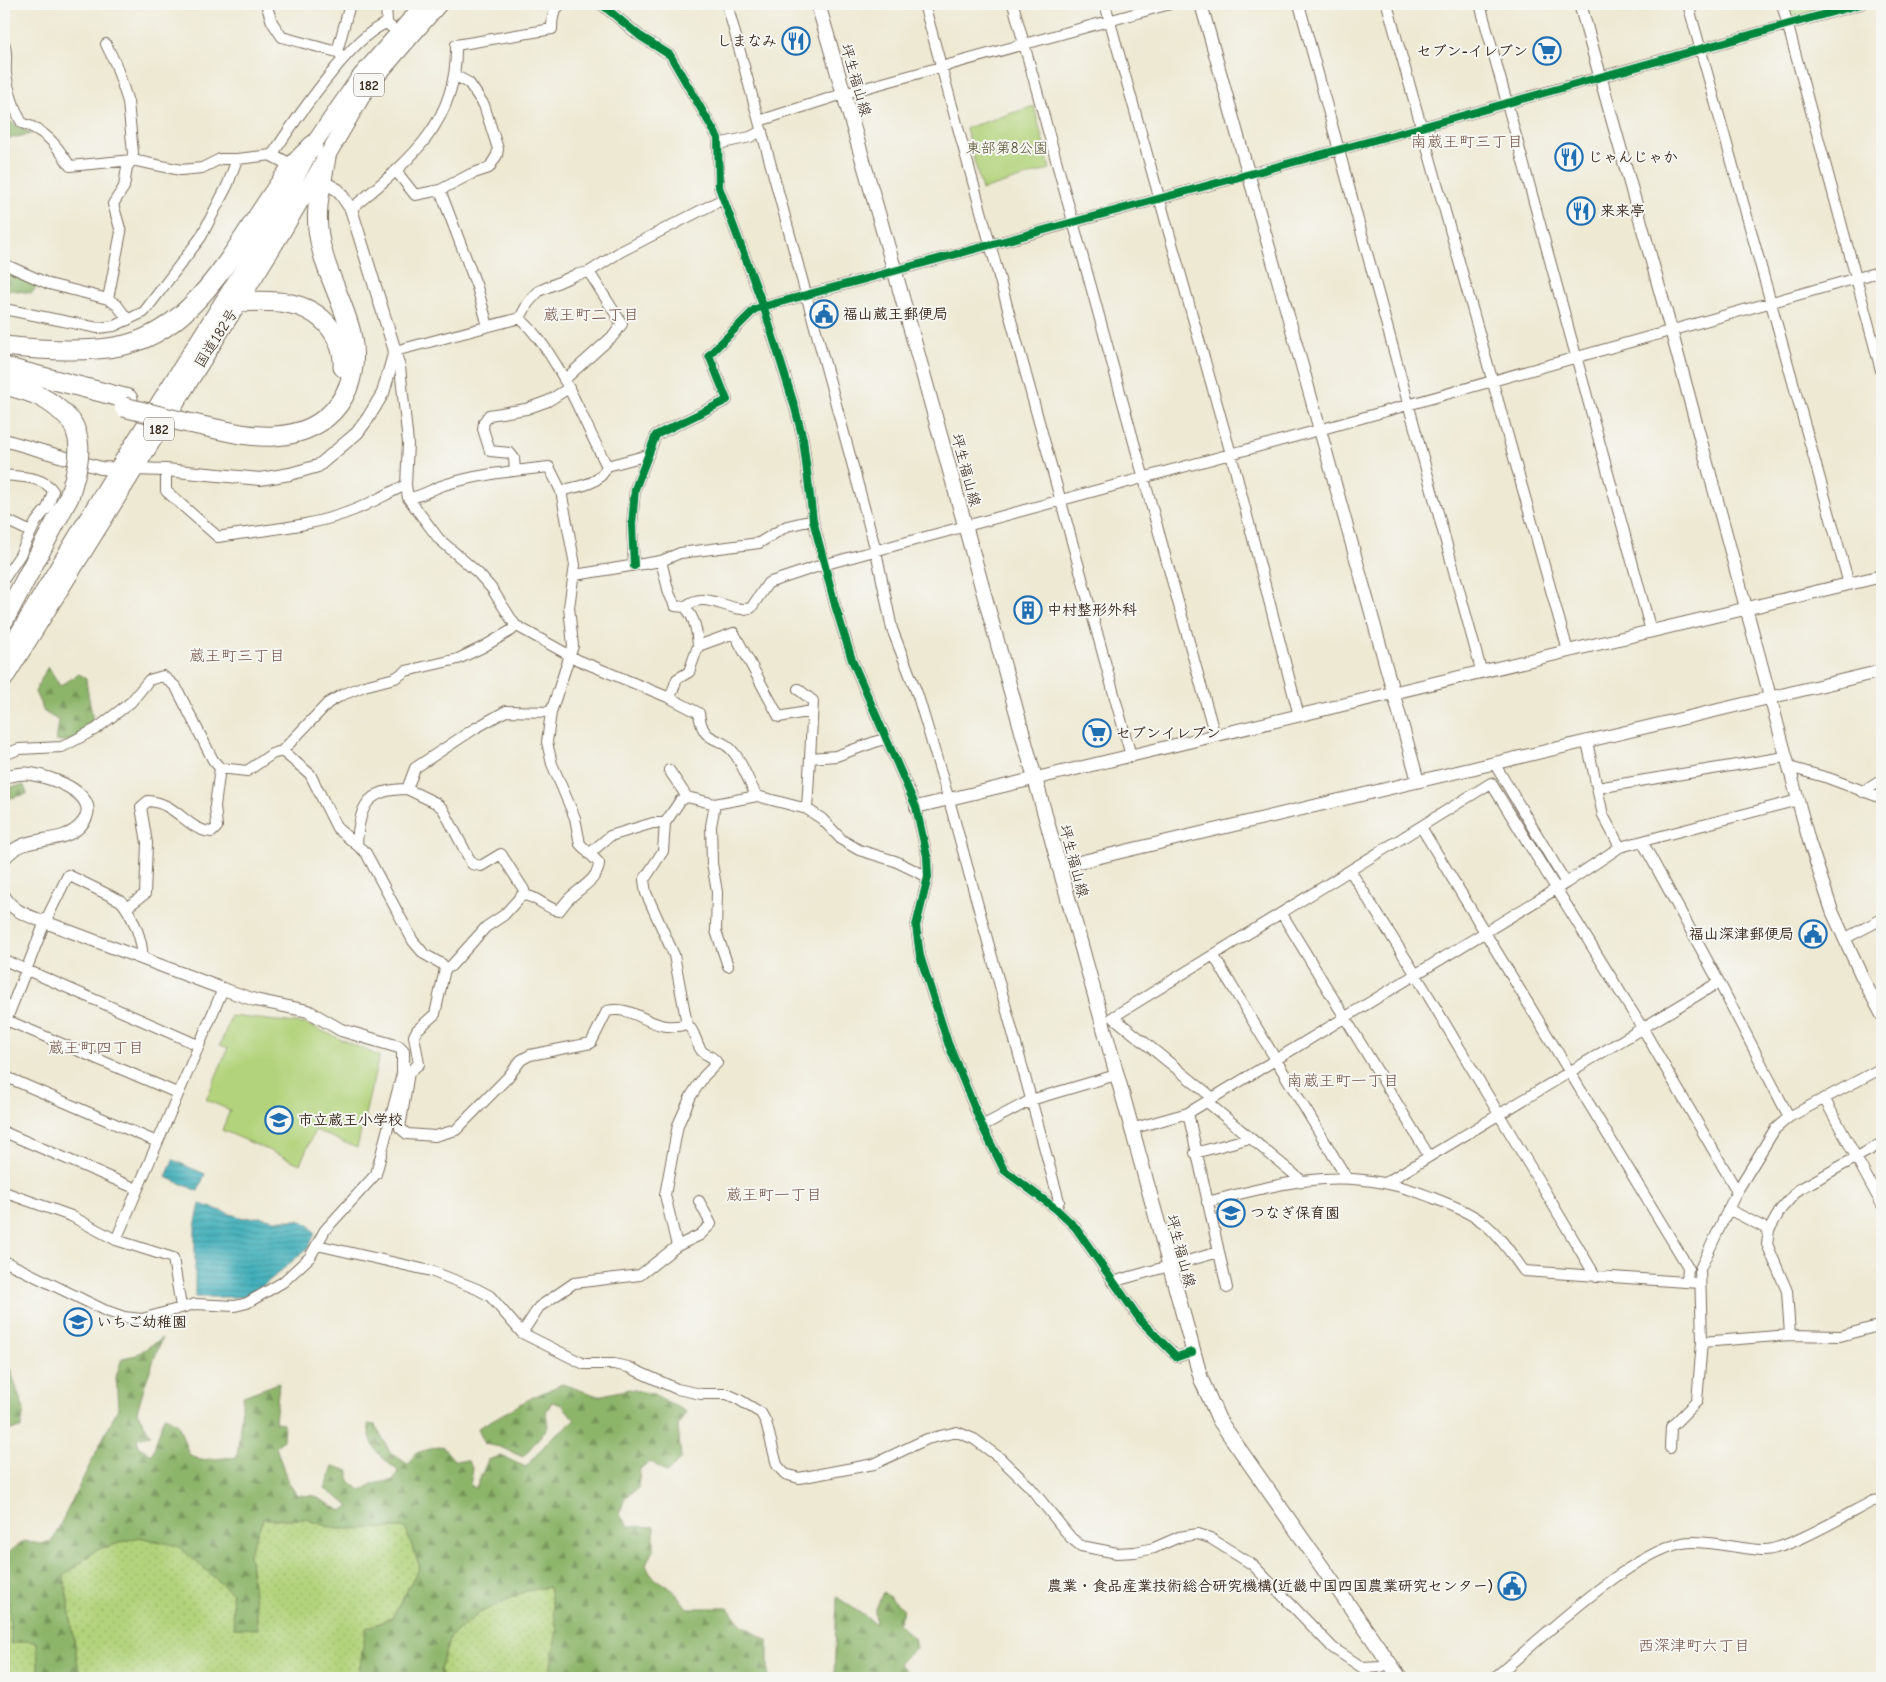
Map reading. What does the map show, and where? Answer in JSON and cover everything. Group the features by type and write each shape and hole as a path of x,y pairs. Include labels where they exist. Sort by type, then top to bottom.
{"highway":[{"name":"182","path":"320,151 359,78 392,28 424,4"},
{"name":"182","path":"320,151 368,86 439,4"},
{"path":"4,346 86,348 125,345 162,329 179,318 212,282 307,174 320,151"},
{"path":"4,379 126,403 255,435 284,435 317,424 335,410 343,399 350,384 353,352 346,317 324,259 318,236 318,206 307,174 320,151"},
{"name":"国道182号","path":"4,680 238,302 307,174"},
{"name":"国道182号","path":"4,657 118,468 268,230 307,174"},
{"path":"190,418 273,426 307,420 324,408 336,393 341,380 344,361 339,342 321,317 307,309 278,301 238,302"},
{"path":"4,367 126,403"},
{"path":"4,385 35,392 56,406 71,421 78,439 80,451 69,497 4,620"}],"main road":[{"name":"坪生福山線","path":"818,4 895,272 1192,1352 1219,1420 1385,1665 1400,1678"}],"street":[{"path":"266,4 272,22 282,37 340,55"},
{"path":"340,55 350,4"},
{"path":"272,155 340,55 378,26 392,28 386,4"},
{"path":"351,209 396,172 420,148 434,128 441,116 454,75 456,45 552,29 553,16 556,8 561,4"},
{"path":"727,4 876,552 892,629 918,696 949,800 1059,1201 1056,1208"},
{"path":"924,4 992,245 1131,756"},
{"path":"1013,4 1215,736"},
{"path":"1105,4 1231,454 1299,716"},
{"path":"718,144 750,138 760,126 843,94 1170,4"},
{"path":"1201,4 1418,781"},
{"path":"1299,4 1338,150 1410,403 1481,670"},
{"path":"1387,4 1568,651"},
{"path":"1480,4 1577,356 1650,631"},
{"path":"1580,4 1747,608 1769,698 1809,842 1832,911 1882,1015"},
{"path":"1688,4 1849,584"},
{"path":"1782,4 1882,374"},
{"path":"634,566 632,525 635,489 656,435 728,400 709,355 755,309 1600,78 1861,4"},
{"path":"605,5 640,36 670,55 715,132 718,144 718,179 723,199 764,308 803,438 813,520 835,605 852,660 916,807 927,856 928,877 916,926 920,956 948,1043 982,1126 1004,1170 1056,1208 1075,1227 1141,1321 1177,1357 1192,1352"},
{"path":"4,43 7,50 6,74 17,115 22,123 35,127 54,141 70,166 132,160 181,170 202,168 220,159 272,155 338,190 351,209 400,367 408,443 406,485 408,498 438,539 478,573 492,589 515,625 571,656 670,698 699,713 701,727 705,734 728,747 735,755 757,796"},
{"path":"106,44 128,102 132,160 127,167 124,187 113,204 122,232 108,299"},
{"path":"396,172 415,195 440,190 494,164 498,149 484,105 469,83 454,75"},
{"path":"4,309 98,328 114,326 144,312 201,237 228,184 238,159"},
{"path":"440,190 477,287 488,326"},
{"path":"395,351 520,318 528,303 539,291 589,272 620,252 723,199"},
{"path":"4,264 48,284 108,299 117,305 128,320"},
{"path":"685,607 688,603 704,599 743,610 751,608 768,583 1882,271"},
{"path":"515,470 514,458 510,453 490,450 487,447 484,422 488,415 526,409 548,401 614,335 622,324 589,272"},
{"path":"520,318 533,331 566,384 607,466 603,476 597,481 561,490"},
{"path":"4,440 89,465 260,479 290,474 318,466 357,434 383,393 395,351"},
{"path":"607,466 648,455"},
{"path":"357,844 360,815 372,797 387,790 407,789 436,803 443,809 472,864 481,866 501,854 524,890 525,895 547,908 559,911 570,896 585,886 599,870 599,863 580,844 570,803 552,764 547,742 552,712 573,646 569,607 575,565 561,490 549,467 491,473 444,485 418,497 408,498"},
{"path":"166,470 166,491 218,537 305,524 354,510 406,485"},
{"path":"4,475 43,482 49,485 53,491 48,507 36,522 20,555 4,579"},
{"path":"4,519 31,532"},
{"path":"575,575 661,561 680,553 758,544 787,526 813,520"},
{"path":"661,561 669,593 675,606 685,607"},
{"path":"916,807 1299,716 1481,670 1882,576"},
{"path":"670,698 677,679 689,672 698,646 696,627 685,607"},
{"path":"4,755 19,749 50,749 96,730 130,702 149,680 163,676 176,686 213,760 220,768 247,770 272,754 282,751 328,703 342,695 364,686 395,678 406,671 458,659 512,630 515,625"},
{"path":"698,646 734,633 779,716 812,711"},
{"path":"1058,867 1882,671"},
{"path":"798,689 813,701 807,809"},
{"path":"407,789 415,768 474,729 506,711 552,712"},
{"path":"810,758 836,756 886,738"},
{"path":"1587,742 1603,815 1620,848"},
{"path":"4,1261 104,1310 124,1317 142,1319 195,1304 234,1306 247,1303 283,1282 310,1256 325,1230 376,1174 406,1071 420,1064 414,1036 417,1030 435,1014 445,969 442,964 424,954 413,941 366,853 337,828 310,774 282,751"},
{"path":"1597,788 1787,762 1882,798"},
{"path":"1494,763 1642,1029 1737,1191"},
{"path":"126,908 146,894 147,843 141,807 148,802 158,802 174,809 203,832 212,832 217,827 215,806 220,768"},
{"path":"669,770 688,797 715,804 757,796 807,809 822,818 842,840 853,846 895,861 928,877"},
{"path":"4,776 29,773 63,783 78,792 86,806 86,817 73,832 24,843 11,849 4,859"},
{"path":"1863,792 1882,780"},
{"path":"1301,1180 1250,1138 1210,1100 1113,1017 1351,872 1491,783 1561,886"},
{"path":"677,1246 666,1195 678,1125 691,1096 704,1076 717,1063 715,1058 701,1050 691,1028 687,1024 674,954 646,893 644,880 663,851 665,823 680,801 688,797"},
{"path":"1131,1129 1188,1113 1486,933 1620,848 1798,800"},
{"path":"715,804 711,826 712,863 717,892 716,931 728,966"},
{"path":"589,854 610,836 653,823 665,823"},
{"path":"1421,827 1688,1267 1687,1282"},
{"path":"1643,843 1789,1116"},
{"path":"1351,872 1416,975 1596,1277"},
{"path":"142,959 143,950 126,908 121,901 68,875 46,922 5,1022 178,1094"},
{"path":"445,969 451,966 486,927 504,915 522,895 525,895"},
{"path":"4,896 9,904 18,911 142,959 222,989 308,1012 341,1030 399,1047 402,1051 406,1071 400,1128 407,1134 444,1135 456,1130 522,1060 530,1056 591,1043 608,1011 616,1009 627,1011 660,1025 673,1028 687,1024"},
{"path":"1282,914 1429,1156"},
{"path":"1844,939 1882,919"},
{"path":"1214,956 1346,1177"},
{"path":"4,960 198,1045"},
{"path":"1387,1182 1719,982"},
{"path":"116,1240 222,989"},
{"path":"1670,1448 1671,1427 1697,1400 1702,1342 1700,1269 1737,1191 1775,1130 1789,1116 1882,1068"},
{"path":"982,1126 1031,1100 1116,1075"},
{"path":"4,1076 157,1142"},
{"path":"1824,1098 1882,1205"},
{"path":"1188,1113 1195,1153 1227,1288"},
{"path":"4,1132 136,1189"},
{"path":"1195,1153 1250,1138"},
{"path":"1790,1335 1787,1291 1767,1244 1770,1230 1781,1209 1798,1190 1882,1143"},
{"path":"1207,1202 1277,1184 1301,1180 1346,1177 1387,1182 1445,1202 1478,1219 1498,1236 1524,1271 1700,1283"},
{"path":"4,1192 71,1216 116,1240 173,1258 181,1307"},
{"path":"522,1333 539,1307 574,1283 640,1275 677,1246 700,1235 712,1224 699,1201"},
{"path":"1728,1209 1770,1230"},
{"path":"317,1245 432,1271 477,1289 490,1296 522,1333 584,1364 614,1364 628,1367 677,1389 700,1394 727,1394 738,1399 761,1414 766,1422 777,1465 785,1474 799,1478 874,1464 926,1439 957,1432 974,1439 1000,1458 1030,1487 1071,1538 1081,1546 1118,1553 1154,1548 1179,1537 1198,1534 1210,1538 1253,1565 1333,1648 1363,1668 1385,1665"},
{"path":"1112,1282 1219,1252"},
{"path":"1702,1342 1790,1335 1840,1336 1882,1325"},
{"path":"1494,1678 1613,1579 1666,1549 1683,1543 1740,1546 1763,1550 1781,1547 1873,1501 1882,1500"}],"green space":[{"path":"1783,4 1854,4 1788,23"},
{"name":"東部第8公園","path":"1034,106 1050,169 982,190 966,128"},
{"path":"4,118 31,134 7,139 9,157 4,157"},
{"path":"4,270 39,283 32,293 4,289"},
{"path":"48,666 60,686 79,674 86,678 93,728 71,741 56,741 59,721 44,712 35,692"},
{"path":"24,785 27,794 7,799 4,804 4,788"},
{"path":"231,1016 306,1024 379,1056 357,1148 315,1130 300,1164 222,1130 230,1110 206,1100 228,1048 220,1045"},
{"path":"162,1338 137,1412 151,1435 137,1438 139,1447 152,1455 164,1416 178,1424 189,1454 200,1460 237,1457 243,1396 279,1383 275,1422 284,1423 283,1440 276,1447 288,1482 297,1495 314,1496 342,1511 350,1506 325,1489 333,1466 349,1471 349,1481 361,1491 372,1484 394,1480 398,1471 377,1451 371,1440 368,1424 375,1425 390,1452 409,1465 415,1453 442,1446 454,1460 468,1461 473,1469 470,1485 476,1488 488,1460 501,1456 526,1467 550,1439 575,1420 562,1405 552,1402 546,1412 548,1427 523,1457 500,1447 485,1444 478,1428 533,1397 562,1384 598,1396 629,1389 654,1394 686,1412 678,1426 681,1459 667,1473 650,1461 640,1469 638,1488 625,1498 619,1515 629,1526 654,1527 654,1548 646,1564 648,1569 656,1579 675,1593 687,1608 728,1608 741,1624 768,1641 768,1678 549,1678 557,1630 549,1587 526,1591 481,1612 450,1637 440,1670 443,1678 355,1678 359,1672 366,1628 392,1618 420,1567 405,1528 336,1529 306,1519 263,1519 249,1553 258,1629 234,1628 232,1593 178,1546 139,1537 96,1550 64,1576 80,1678 39,1678 37,1642 25,1641 11,1644 9,1603 4,1603 4,1556 24,1541 40,1544 52,1541 118,1408 116,1377 122,1358 136,1355"},
{"path":"4,1368 10,1369 24,1410 21,1428 4,1431"},
{"path":"263,1519 306,1519 336,1529 405,1528 420,1567 392,1618 366,1629 359,1672 355,1678 80,1678 64,1576 96,1550 139,1537 178,1546 232,1593 234,1628 258,1629 249,1553"},
{"path":"549,1587 557,1630 549,1678 443,1678 440,1670 450,1637 480,1612 526,1591"},
{"path":"883,1592 904,1609 898,1624 914,1638 916,1648 899,1663 913,1678 834,1678 837,1597 876,1624 875,1611"},
{"path":"4,1603 9,1603 25,1641 37,1642 39,1678 4,1678"}],"water":[{"path":"173,1160 205,1174 198,1191 166,1177"},
{"path":"200,1204 243,1218 261,1217 275,1220 298,1220 308,1224 315,1233 309,1247 257,1291 243,1297 195,1297 195,1226"}],"cycle path":[{"path":"601,4 640,36 670,55 718,138 719,187 764,308 795,408 803,439 813,520 835,605 852,660 916,807 927,856 928,877 916,926 920,956 948,1043 982,1126 1004,1170 1056,1209 1075,1227 1141,1321 1177,1357 1192,1352"},
{"path":"634,566 632,525 635,489 656,435 727,400 709,355 755,309 1422,127 1861,4"}],"place":[{"name":"しまなみ","path":"796,41"},
{"name":"セブン-イレブン","path":"1547,51"},
{"name":"じゃんじゃか","path":"1569,157"},
{"name":"来来亭","path":"1581,211"},
{"name":"福山蔵王郵便局","path":"824,314"},
{"name":"中村整形外科","path":"1028,610"},
{"name":"セブンイレブン","path":"1097,733"},
{"name":"福山深津郵便局","path":"1813,934"},
{"name":"市立蔵王小学校","path":"279,1120"},
{"name":"つなぎ保育園","path":"1231,1213"},
{"name":"いちご幼稚園","path":"78,1322"},
{"name":"農業・食品産業技術総合研究機構(近畿中国四国農業研究センター)","path":"1512,1586"}],"district":[{"name":"南蔵王町三丁目","path":"1467,142"},
{"name":"蔵王町二丁目","path":"591,315"},
{"name":"蔵王町三丁目","path":"237,656"},
{"name":"蔵王町四丁目","path":"96,1048"},
{"name":"南蔵王町一丁目","path":"1343,1081"},
{"name":"蔵王町一丁目","path":"774,1195"},
{"name":"西深津町六丁目","path":"1694,1646"}]}
